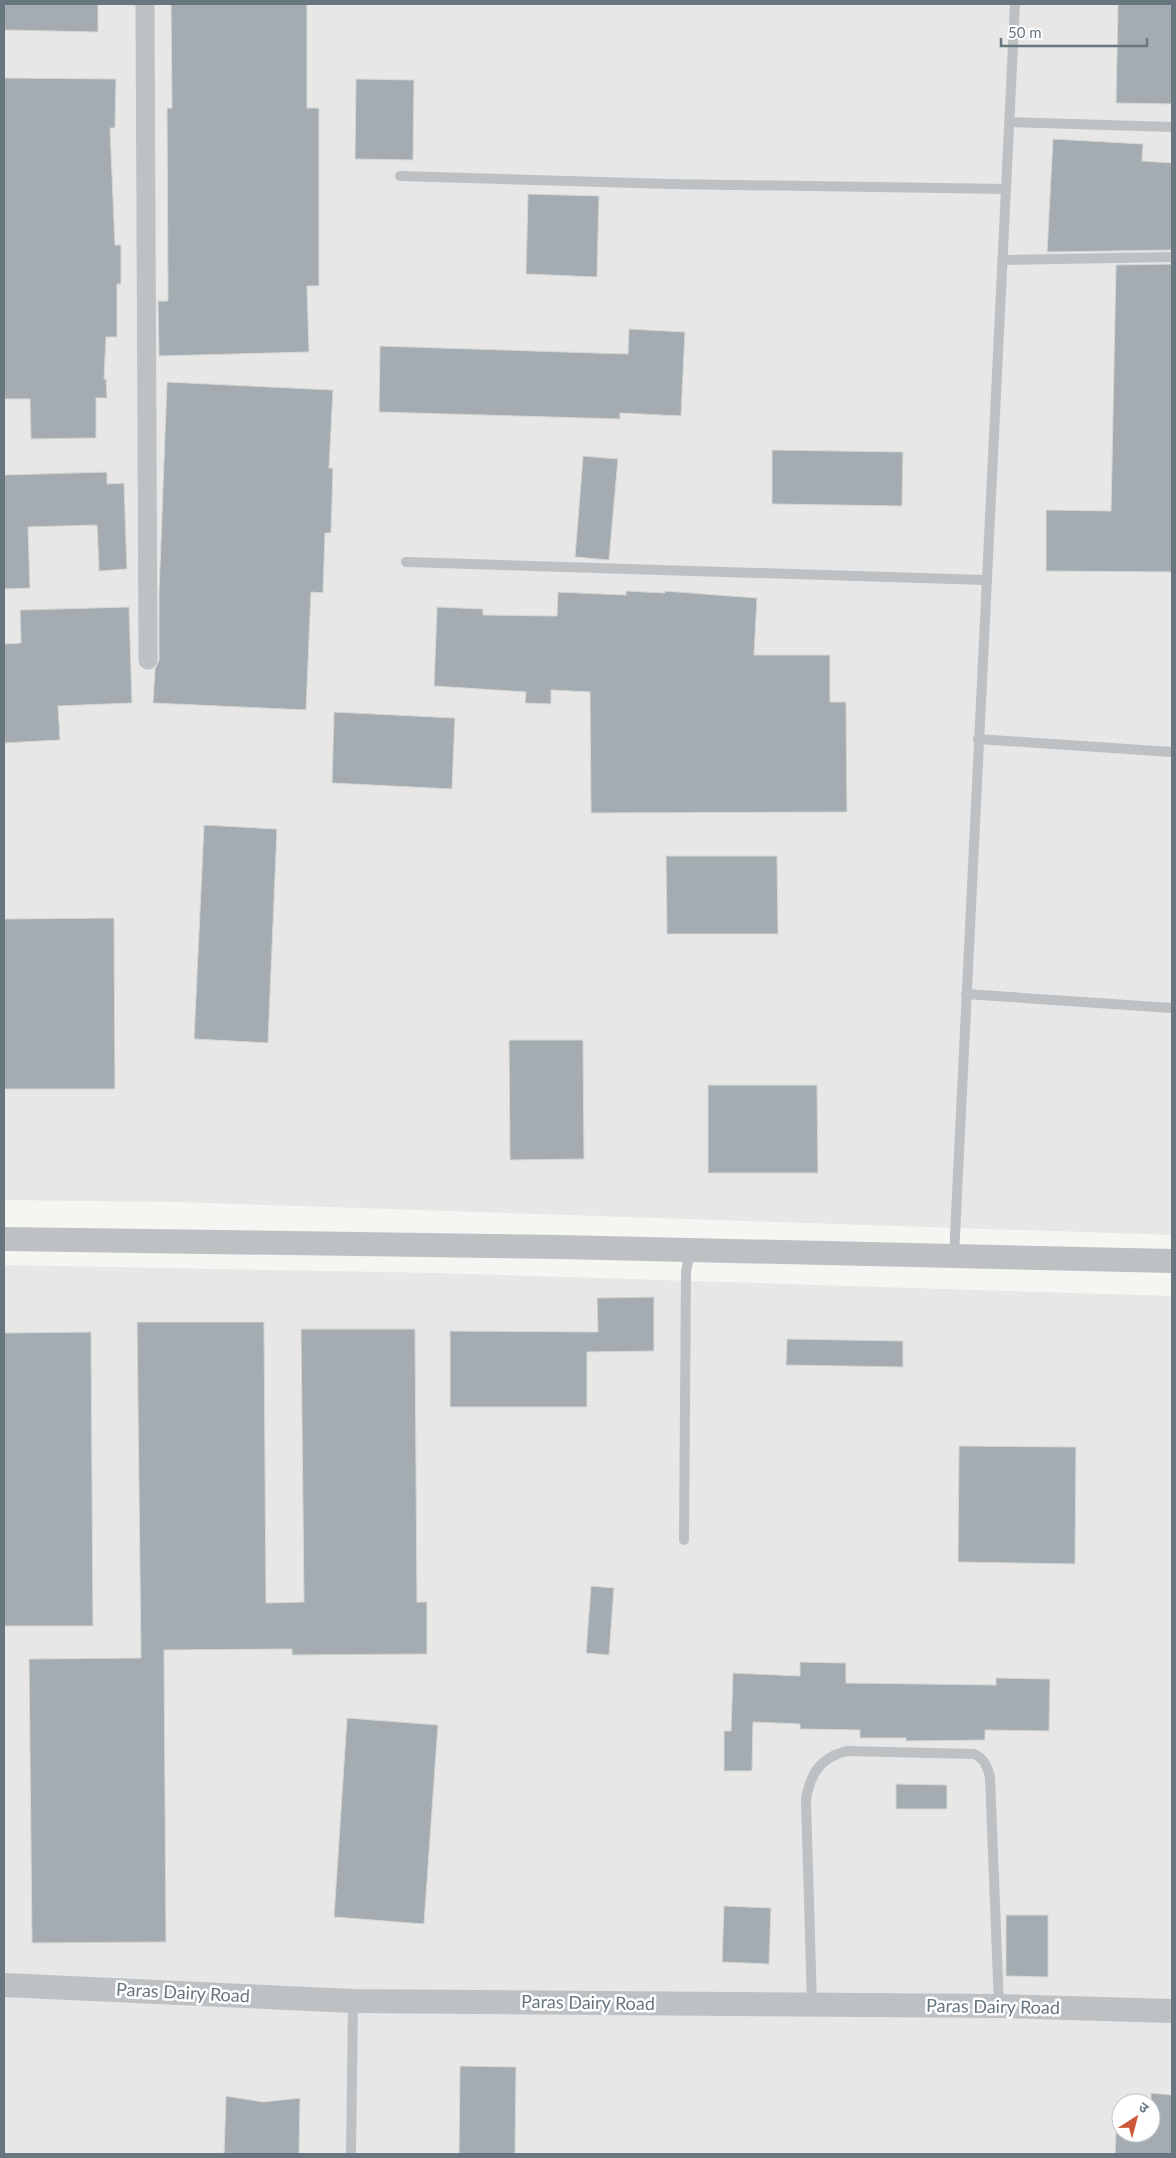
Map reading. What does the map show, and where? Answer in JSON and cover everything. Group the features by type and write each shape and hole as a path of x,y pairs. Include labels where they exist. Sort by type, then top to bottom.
{"street":[{"path":"145,4 148,660"},
{"path":"4,1239 1172,1260"},
{"name":"Paras Dairy Road","path":"4,1985 353,2001 998,2006 1172,2011"}],"lane":[{"path":"954,1257 985,580 1015,4"},
{"path":"1010,122 1172,127"},
{"path":"400,176 670,184 1006,189"},
{"path":"1003,260 1172,257"},
{"path":"406,562 985,580"},
{"path":"978,739 1172,752"},
{"path":"966,994 1172,1008"},
{"path":"684,1540 686,1272 690,1251"},
{"path":"812,2006 806,1800 808,1785 814,1771 822,1761 833,1754 846,1751 974,1754 982,1758 987,1766 990,1777 998,2006"},
{"path":"350,2154 353,2001"}],"shaded area":[{"path":"4,4 1172,4 1172,1235 176,1202 4,1200"},
{"path":"4,1265 436,1273 1172,1296 1172,2154 4,2154"}],"building":[{"path":"4,4 98,4 98,32 4,30"},
{"path":"171,4 307,4 307,108 319,108 319,286 307,286 309,352 159,356 158,301 168,301 167,108 172,108"},
{"path":"1118,4 1172,4 1172,104 1116,103"},
{"path":"4,78 116,79 115,128 110,128 115,245 121,245 121,284 117,284 117,337 106,337 104,379 106,379 107,398 96,398 96,438 31,439 30,399 4,399"},
{"path":"356,79 414,80 413,160 355,159"},
{"path":"1053,139 1143,144 1142,161 1172,163 1172,250 1047,252"},
{"path":"528,194 599,196 597,277 526,274"},
{"path":"1172,264 1172,572 1046,571 1046,510 1111,511 1116,265"},
{"path":"629,329 685,332 681,416 620,413 620,419 379,412 380,346 628,354"},
{"path":"167,382 333,390 329,468 333,468 331,533 325,533 323,593 311,592 306,710 153,703 155,669 159,660 159,593"},
{"path":"772,450 903,452 902,506 772,504"},
{"path":"583,456 618,459 609,560 575,557"},
{"path":"107,472 107,484 124,483 127,569 99,571 97,525 28,527 30,588 4,589 4,475"},
{"path":"626,591 665,593 665,591 757,598 754,655 830,655 830,702 846,702 847,812 591,813 590,692 551,690 551,704 525,703 526,692 434,686 437,607 483,609 483,615 557,616 558,592 626,595"},
{"path":"129,607 132,703 58,706 60,740 4,743 4,644 21,643 20,610"},
{"path":"334,712 455,718 452,789 332,783"},
{"path":"204,825 277,829 268,1043 194,1039"},
{"path":"666,856 777,856 778,934 667,934"},
{"path":"114,918 115,1089 4,1089 4,919"},
{"path":"509,1040 583,1040 584,1159 510,1160"},
{"path":"708,1085 817,1085 818,1173 708,1173"},
{"path":"654,1297 654,1351 587,1352 587,1407 450,1407 450,1331 598,1332 597,1298"},
{"path":"137,1322 264,1322 266,1603 304,1602 301,1329 415,1329 417,1602 427,1602 427,1654 292,1655 292,1649 164,1650 166,1942 32,1943 29,1659 141,1658"},
{"path":"91,1332 93,1626 4,1626 4,1333"},
{"path":"787,1339 903,1341 903,1367 786,1365"},
{"path":"959,1446 1076,1447 1075,1564 958,1562"},
{"path":"591,1586 614,1588 609,1655 586,1653"},
{"path":"800,1662 846,1663 846,1683 996,1685 996,1678 1050,1679 1049,1731 985,1730 985,1740 906,1741 906,1738 860,1738 860,1730 800,1729 800,1724 753,1722 752,1771 724,1771 724,1731 731,1731 733,1673 800,1676"},
{"path":"347,1718 438,1725 424,1924 334,1917"},
{"path":"896,1784 947,1785 947,1809 896,1809"},
{"path":"724,1906 771,1908 769,1964 722,1962"},
{"path":"1006,1915 1048,1915 1048,1977 1006,1976"},
{"path":"460,2066 516,2067 515,2154 459,2154"},
{"path":"1161,2094 1172,2095 1172,2154 1115,2154 1116,2143 1161,2143"},
{"path":"226,2096 263,2102 300,2098 299,2154 224,2154"}]}
